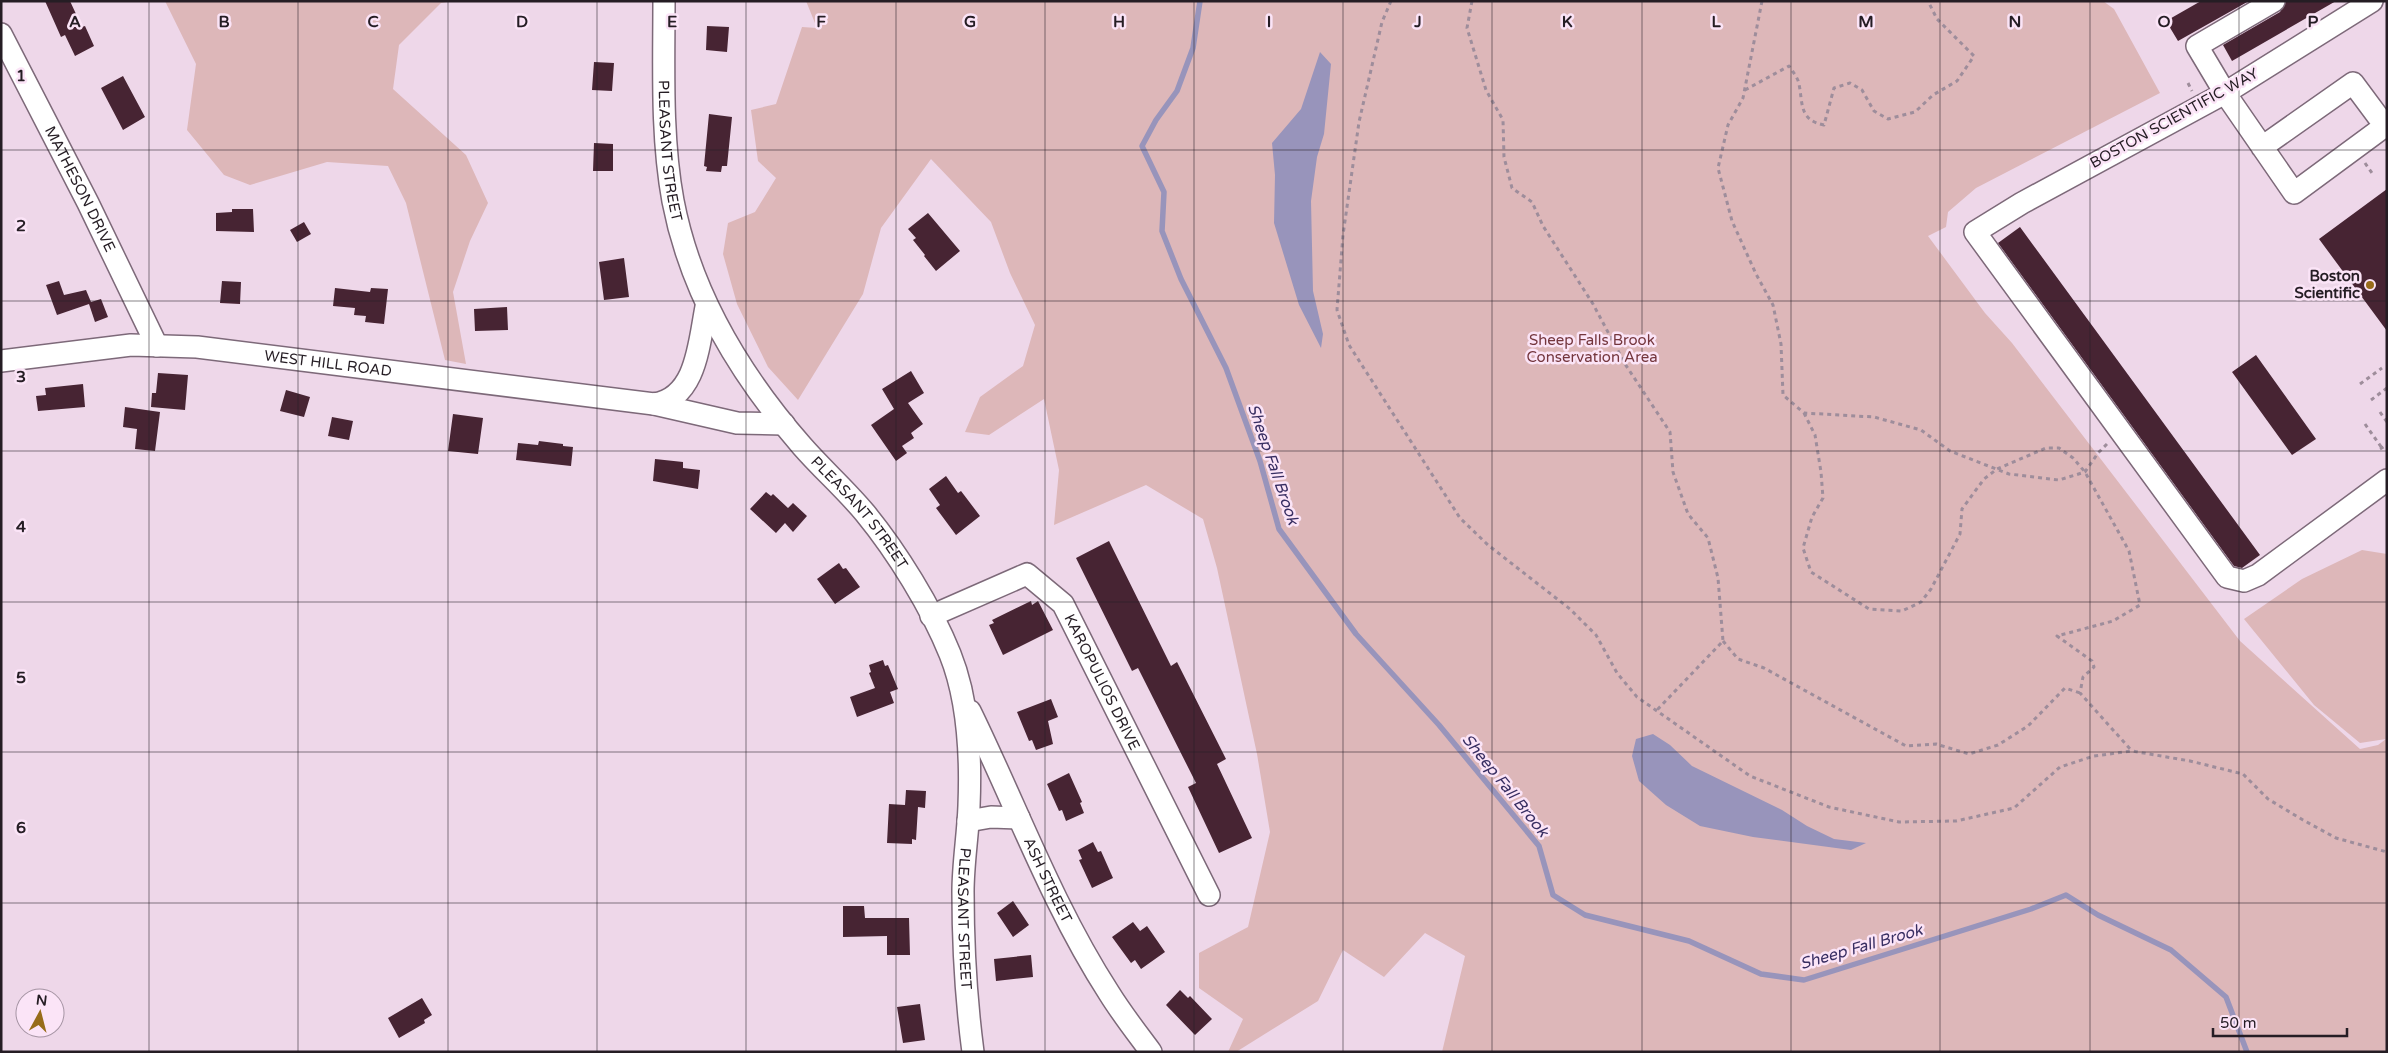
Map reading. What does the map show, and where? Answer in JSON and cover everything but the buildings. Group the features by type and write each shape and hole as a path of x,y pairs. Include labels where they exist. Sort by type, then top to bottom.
{"street":[{"name":"PLEASANT STREET","path":"664,1 664,72 673,200 684,246 706,307 737,362 784,424 863,511 887,541 931,616 950,654 963,698 968,738 968,821 963,890 965,978 973,1052"},
{"path":"2262,147 2353,83 2385,126 2294,193 2262,147 2225,93 2197,46 2274,1"},
{"name":"BOSTON SCIENTIFIC WAY","path":"2122,433 1975,232 2022,203 2225,93 2372,1"},
{"path":"2381,1 2387,9"},
{"name":"MATHESON DRIVE","path":"1,34 84,194 157,346"},
{"path":"654,404 667,402 688,381 693,370 706,307"},
{"name":"WEST HILL ROAD","path":"1,361 131,345 197,347 654,404 737,423 784,424"},
{"path":"2122,433 2227,578 2244,581 2258,575 2387,480"},
{"name":"KAROPULIOS DRIVE","path":"931,616 1027,574 1063,604 1209,895"},
{"name":"ASH STREET","path":"963,698 1072,929 1109,993 1151,1052"},
{"path":"968,821 991,817 1019,818"}],"path":[{"path":"1391,1 1382,22 1359,122 1343,235 1338,310 1349,345 1460,518 1510,563 1570,609 1596,635 1622,679 1637,697 1750,776 1829,807 1899,822 1956,821 2014,808 2060,767 2094,756 2132,750 2190,761 2243,774 2268,798 2336,838 2387,852"},
{"path":"1472,1 1467,28 1486,90 1503,120 1504,157 1512,188 1532,202 1543,226 1593,304 1625,364 1670,432 1676,480 1688,514 1708,538 1718,578 1723,641 1738,659 1764,668 1906,746 1936,744 1969,754 1998,745 2028,726 2065,688 2080,693 2132,750"},
{"path":"1762,1 1743,98 1728,125 1718,168 1732,221 1756,274 1773,305 1781,344 1783,395 1804,413 1815,435 1823,498 1812,517 1803,548 1811,572 1869,609 1902,612 1921,602 1931,590 1960,534 1962,509 1984,478 1997,469 2046,448 2059,448 2073,458 2085,472 2129,552 2140,605 2113,621 2057,636 2092,661 2094,667 2084,677 2080,693"},
{"path":"1745,90 1789,66 1799,82 1802,110 1814,123 1824,125 1834,88 1850,83 1862,90 1874,111 1888,119 1914,112 1933,95 1958,81 1974,56 1937,19 1928,1"},
{"path":"2360,384 2382,368"},
{"path":"2371,400 2387,388"},
{"path":"2380,412 2387,422"},
{"path":"1804,413 1874,417 1922,430 1950,451 2009,474 2059,480 2085,472 2098,453 2122,433"},
{"path":"2365,424 2381,448 2387,445"},
{"path":"1657,710 1723,641"}],"green space":[{"path":"165,1 452,1 441,3 399,45 393,89 466,155 488,203 470,241 453,292 466,364 445,360 406,203 388,166 327,162 250,185 224,175 187,130 196,64"},
{"name":"Sheep Falls Brook Conservation Area","path":"806,1 2103,1 2114,9 2160,93 1976,188 1948,212 1946,227 1928,236 1985,313 2012,343 2240,641 2360,749 2378,745 2386,739 2360,743 2314,705 2244,619 2302,579 2362,550 2387,554 2387,1052 1442,1052 1465,956 1425,933 1384,977 1343,950 1318,1001 1236,1052 1228,1052 1243,1019 1199,988 1199,953 1248,927 1270,832 1257,754 1217,568 1203,519 1146,485 1054,525 1059,470 1044,399 989,435 965,432 980,397 1023,366 1035,325 1010,273 991,222 931,159 881,228 863,294 798,400 768,367 737,304 723,254 728,223 755,212 776,178 758,161 751,110 776,104 802,27 817,28"}],"shaded area":[{"path":"1320,52 1331,64 1324,134 1317,157 1311,201 1313,291 1323,334 1321,348 1299,305 1274,223 1275,175 1272,143 1301,109"},
{"path":"1653,734 1670,745 1692,766 1782,810 1807,826 1834,839 1866,843 1851,850 1753,837 1700,826 1666,805 1639,781 1632,756 1636,739"}],"waterway":[{"name":"Sheep Fall Brook","path":"1200,1 1193,48 1177,91 1156,120 1142,146 1164,192 1162,231 1181,279 1226,368 1260,461 1279,529 1356,634 1439,725 1539,846 1553,895 1585,915 1689,941 1761,974 1804,980 2031,909 2066,895 2098,915 2171,950 2226,997 2247,1052"}],"place":[{"name":"Boston Scientific","path":"2370,285"}]}
